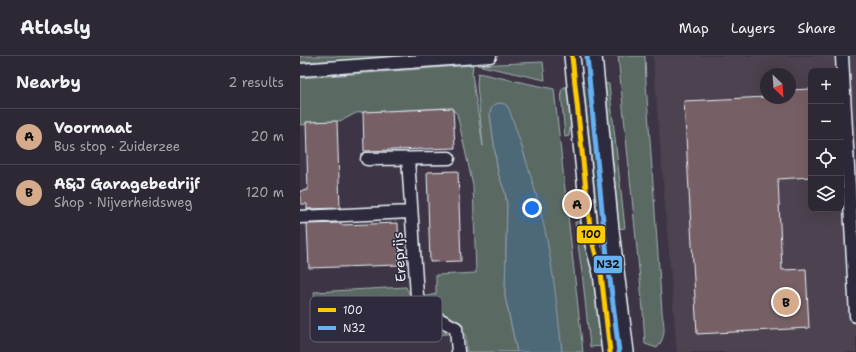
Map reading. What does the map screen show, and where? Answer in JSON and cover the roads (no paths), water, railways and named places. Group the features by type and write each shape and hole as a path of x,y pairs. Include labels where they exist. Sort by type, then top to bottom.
{"street":[{"path":"300,70 490,56"},
{"path":"572,56 589,220 593,245 601,273 610,352"},
{"path":"594,56 619,299 626,352"},
{"path":"842,56 852,183 856,316"},
{"path":"367,159 448,158"},
{"name":"Ereprijs","path":"408,159 416,296"},
{"name":"Ereprijs","path":"300,218 411,212"},
{"name":"Ereprijs","path":"442,321 456,328 458,352"}],"water":[{"path":"498,103 505,104 509,109 535,191 552,268 562,352 517,352 505,296 507,204 505,192 498,173 490,114 492,107"}],"place":[{"name":"Voormaat","path":"577,204"},
{"name":"A&J Garagebedrijf","path":"786,302"}]}
